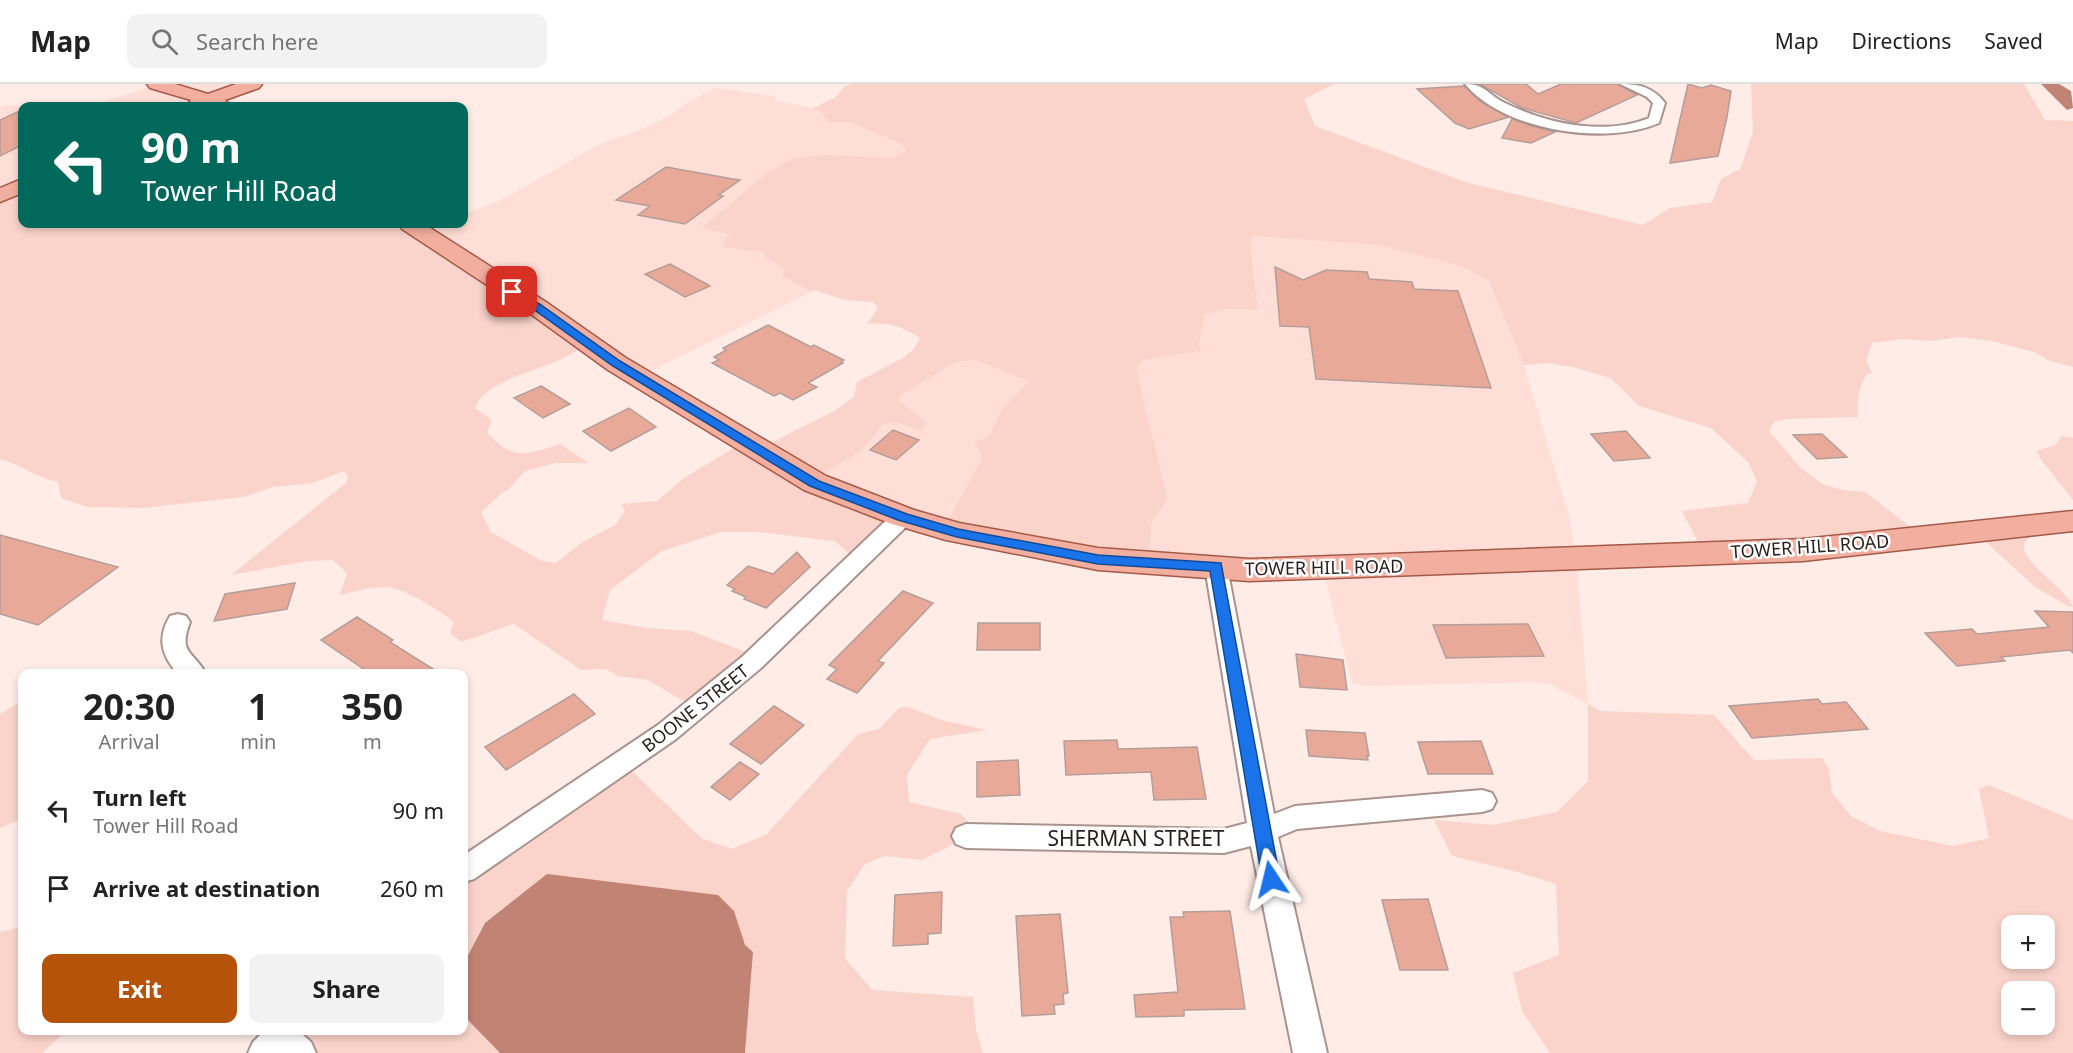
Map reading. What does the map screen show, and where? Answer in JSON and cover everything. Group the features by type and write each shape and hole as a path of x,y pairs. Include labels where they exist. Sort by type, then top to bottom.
{"main road":[{"path":"156,84 213,102"},
{"path":"218,102 253,84"},
{"path":"0,196 18,187"},
{"name":"TOWER HILL ROAD","path":"416,228 537,307 616,364 815,483 903,517 957,533 1098,559 1249,570 1393,566 1803,550 2073,521"}],"street":[{"path":"1471,84 1499,105 1522,116 1572,126 1624,130 1644,127 1655,120 1659,103 1651,94 1626,84"},
{"name":"BOONE STREET","path":"468,867 667,732 752,662 903,517"},
{"path":"1216,567 1271,879 1310,1053"},
{"path":"178,622 171,637 177,657 189,669"},
{"name":"SHERMAN STREET","path":"966,836 1224,841 1263,831 1295,818 1482,801"}],"shaded area":[{"path":"153,84 242,84 209,96 220,102 102,102"},
{"path":"851,84 1334,84 1304,99 1315,126 1465,182 1643,225 1670,208 1712,202 1721,179 1740,169 1753,132 1751,84 2024,84 2045,120 2073,121 2073,367 2048,360 2034,352 1992,341 1960,337 1931,341 1903,339 1872,343 1866,360 1872,373 1867,374 1860,389 1858,417 1787,419 1774,422 1769,431 1800,467 1822,484 1842,490 1865,492 1912,528 1703,552 1682,511 1748,503 1757,481 1748,462 1711,428 1639,406 1611,378 1573,367 1548,363 1524,365 1489,281 1461,266 1378,245 1254,236 1250,244 1258,310 1226,309 1205,314 1199,344 1201,351 1142,360 1136,369 1168,499 1152,521 1149,561 945,525 982,458 975,442 989,436 1003,408 1029,381 976,360 956,362 899,396 899,400 927,423 921,431 899,423 883,424 862,450 814,480 901,517 858,561 835,541 758,532 721,532 662,551 610,590 602,620 647,628 691,631 751,654 695,708 648,680 618,676 606,669 581,670 514,624 461,642 450,633 454,622 406,593 385,587 340,595 347,573 333,560 308,561 231,575 347,482 348,476 344,471 313,483 273,487 244,497 143,508 87,507 61,498 58,482 0,459 0,194 18,189 18,228 419,228 590,344 495,387 479,400 475,408 492,420 487,432 496,442 513,452 529,453 560,444 589,463 556,463 525,471 509,489 481,512 491,532 542,561 556,563 581,543 615,525 625,511 621,504 657,501 684,478 739,445 761,448 836,410 854,397 857,382 903,358 913,350 920,338 913,334 888,324 867,324 878,308 873,302 845,300 815,290 812,292 782,276 785,269 765,257 765,252 721,247 729,234 701,228 767,173 793,158 826,155 892,158 907,150 900,143 849,122 828,122 822,113 812,109 836,97 845,86"},
{"path":"2041,84 2059,84 2071,91 2073,108 2067,110"},
{"path":"715,88 776,96 774,101 805,106 822,113 829,122 849,122 900,143 908,150 892,158 793,158 767,173 702,227 729,234 722,247 765,252 765,257 785,269 782,276 812,292 647,373 423,228 468,228 468,213 499,201 602,143 638,131 671,115 685,104"},
{"path":"6,105 18,106 18,189 0,194 0,107"},
{"path":"1254,236 1378,245 1461,266 1489,281 1524,365 1569,517 1576,554 1588,704 1550,684 1535,682 1367,686 1352,683 1323,570 1149,561 1152,521 1168,499 1136,369 1142,360 1200,351 1198,344 1204,314 1226,309 1258,310 1250,244"},
{"path":"976,360 1029,380 1003,408 989,436 982,457 945,525 814,480 862,450 883,424 927,423 899,400 899,396 956,362"},
{"path":"2062,436 2073,438 2073,500 2042,461 2037,451 2055,445"},
{"path":"2073,521 2073,533 2041,534 2031,537 2024,544 2025,552 2031,561 2062,591 2073,607 2035,587 1975,532"},
{"path":"18,703 18,821 0,828 0,714"},
{"path":"1588,704 1600,711 1714,715 1754,760 1822,758 1829,769 1832,793 1851,816 1880,831 1953,846 1989,838 1979,789 1989,785 2073,820 2073,1053 1550,1053 1522,1011 1513,973 1559,955 1556,884 1452,856 1434,820 1493,825 1557,812 1588,781"},
{"path":"907,707 942,720 986,730 930,739 907,775 909,802 961,814 973,827 967,837 922,860 884,856 865,864 847,891 845,958 872,990 973,997 976,1030 983,1053 745,1053 753,952 745,946 733,911 485,923 468,955 468,868 626,765 701,838 732,849 766,835 858,734 879,729 899,708"},
{"path":"547,874 718,895 734,911 745,945 753,952 745,1053 500,1053 468,1020 468,955 485,923"},
{"path":"18,928 18,1035 62,1035 42,1053 0,1053 0,932"},
{"path":"468,1020 500,1053 303,1053 296,1035 468,1035"}],"building":[{"path":"1480,84 1526,84 1538,94 1561,84 1618,84 1637,95 1576,123 1522,108"},
{"path":"1688,84 1702,88 1711,85 1731,91 1727,117 1718,156 1670,163"},
{"path":"1464,86 1481,102 1509,117 1469,129 1455,123 1417,89"},
{"path":"18,112 18,147 0,156 0,120"},
{"path":"1512,119 1555,132 1531,143 1502,138"},
{"path":"666,167 740,180 719,195 723,196 685,224 638,215 650,206 616,200"},
{"path":"670,264 710,286 685,297 645,274"},
{"path":"1275,267 1303,280 1326,270 1367,272 1369,279 1412,282 1414,289 1458,291 1491,388 1316,379 1309,327 1280,326"},
{"path":"768,325 811,347 814,345 844,360 841,362 843,363 808,383 817,387 793,400 780,393 774,396 712,363 719,360 714,357 726,350 723,348"},
{"path":"541,386 570,404 543,418 514,398"},
{"path":"629,408 656,427 611,451 583,431"},
{"path":"893,430 919,440 896,460 870,450"},
{"path":"1626,431 1650,458 1614,461 1591,434"},
{"path":"1822,434 1847,457 1817,459 1793,435"},
{"path":"0,535 118,567 38,625 0,614"},
{"path":"797,552 810,567 766,608 744,599 746,597 732,591 735,589 727,585 748,566 773,574"},
{"path":"295,583 287,609 214,621 225,594"},
{"path":"903,591 933,603 878,661 884,663 857,693 827,679 837,669 829,665"},
{"path":"2035,611 2073,612 2073,653 2070,650 2001,657 2005,661 1957,666 1925,633 1972,629 1977,634 2049,627"},
{"path":"357,617 393,640 390,642 433,669 364,669 321,640"},
{"path":"978,623 1040,623 1040,650 977,650"},
{"path":"1528,624 1544,656 1446,658 1433,625"},
{"path":"1296,654 1343,660 1347,690 1300,687"},
{"path":"574,694 595,714 506,770 485,747"},
{"path":"1818,699 1822,704 1846,702 1868,729 1752,738 1729,706"},
{"path":"774,706 804,725 761,764 730,744"},
{"path":"1306,730 1365,733 1368,760 1309,756"},
{"path":"1117,740 1118,749 1197,747 1206,799 1154,800 1151,772 1066,775 1064,741"},
{"path":"1481,741 1493,774 1428,774 1418,742"},
{"path":"1018,760 1020,795 977,797 977,762"},
{"path":"740,762 759,774 730,800 711,787"},
{"path":"942,892 941,933 928,934 928,944 893,946 895,895"},
{"path":"1428,899 1448,970 1400,970 1382,900"},
{"path":"1230,911 1245,1009 1184,1010 1184,1016 1136,1017 1134,995 1178,992 1170,917 1184,917 1183,912"},
{"path":"1060,914 1068,993 1063,994 1064,1004 1054,1005 1055,1014 1022,1016 1016,916"}],"route":[{"path":"512,292 537,307 616,364 815,483 903,517 957,533 1098,559 1216,567 1271,879"}]}
